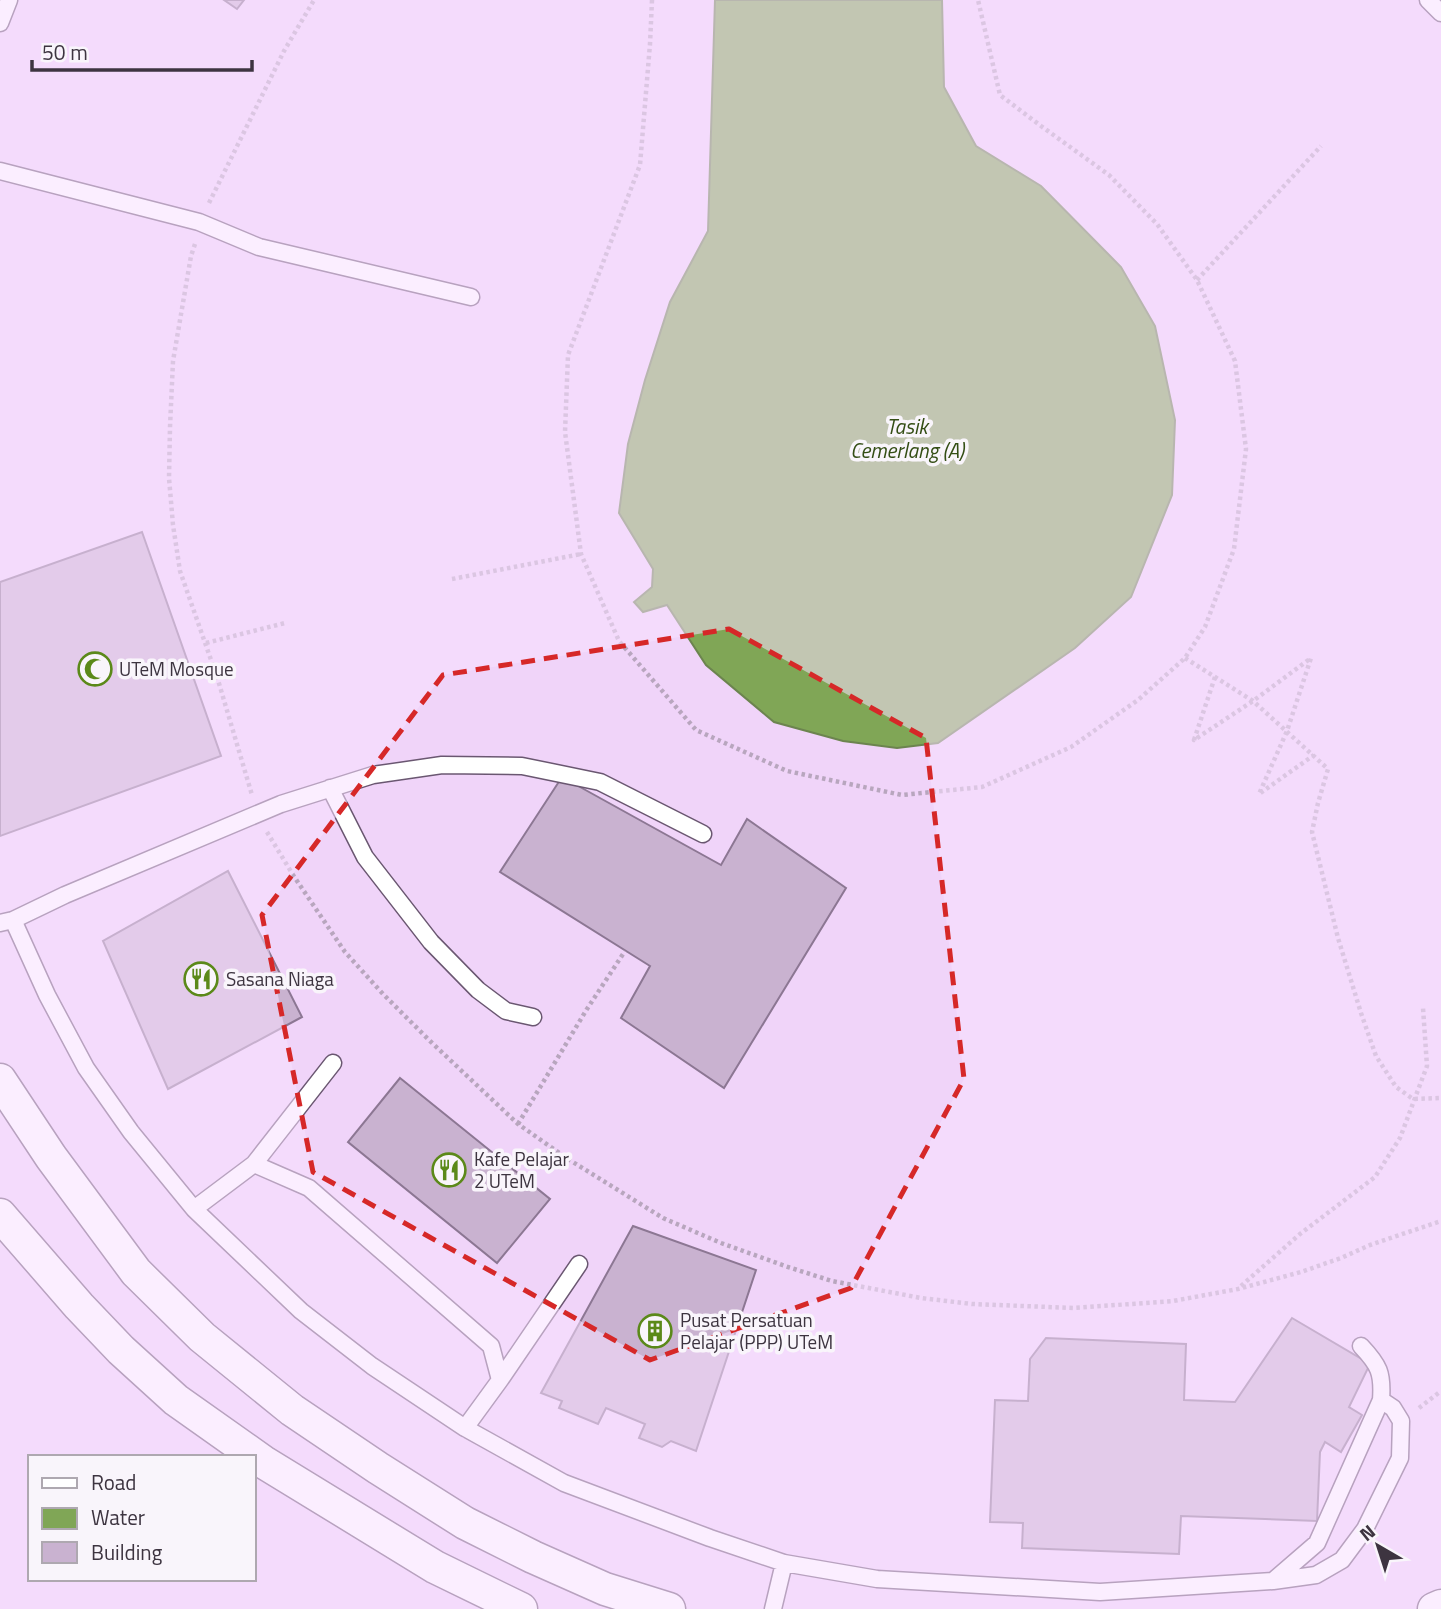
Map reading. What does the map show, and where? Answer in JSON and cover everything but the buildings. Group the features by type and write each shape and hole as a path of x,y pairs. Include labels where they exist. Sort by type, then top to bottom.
{"street":[{"path":"0,1080 51,1157 136,1272 202,1337 292,1410 465,1523 605,1589 669,1609"},
{"path":"0,1215 121,1350 176,1400 254,1455"},
{"path":"256,1457 487,1602 521,1609"},
{"path":"1434,1609 1441,1606"}],"lane":[{"path":"0,23 9,0"},
{"path":"1428,0 1441,13"},
{"path":"0,171 199,222 259,247 471,297"},
{"path":"703,834 600,782 522,766 442,765 373,775 281,804 6,921 86,1068 131,1132 194,1209 301,1311 372,1366 465,1428 564,1483 710,1538 784,1563 877,1579 1100,1592 1273,1581 1316,1575 1342,1560 1364,1529 1400,1458 1401,1422 1393,1408 1381,1400"},
{"path":"330,788 365,857 431,942 478,990 506,1011 533,1017"},
{"path":"194,1209 254,1164 333,1063"},
{"path":"254,1164 309,1188 491,1346 500,1380"},
{"path":"465,1428 579,1264"},
{"path":"1273,1581 1317,1543 1381,1400 1382,1380 1373,1359 1361,1346"},
{"path":"773,1609 784,1563"}],"path":[{"path":"314,0 284,51 199,222 173,361 169,478 180,571 206,643 249,788 268,834 345,952 393,1004 517,1124 568,1159 663,1217 788,1268 832,1281 920,1298 972,1304 1074,1308 1173,1301 1238,1289 1301,1272 1441,1221"},
{"path":"652,0 640,165 568,355 565,432 581,554 619,641 696,730 786,771 902,795 982,786 1072,747 1138,700 1185,658 1205,627 1234,549 1246,449 1234,361 1197,280 1157,224 1109,175 1000,95 978,0"},
{"path":"1197,280 1321,146"},
{"path":"452,579 581,554"},
{"path":"206,643 285,623"},
{"path":"1185,658 1253,701 1328,769 1312,832 1338,938 1376,1056 1396,1087 1413,1098 1441,1098"},
{"path":"1215,677 1194,740 1311,658 1287,731 1259,794 1314,755"},
{"path":"517,1124 625,951"},
{"path":"1238,1289 1300,1234 1375,1177 1400,1138 1427,1066 1423,1008"}],"highlighted area":[{"path":"729,629 926,738 964,1079 851,1288 650,1360 313,1172 262,915 443,675"}],"shaded area":[{"path":"0,0 1441,0 1441,1609 0,1609"}],"water":[{"name":"Tasik Cemerlang (A)","path":"715,0 942,0 944,87 976,146 1041,186 1121,267 1155,326 1175,420 1172,495 1131,597 1075,648 938,743 897,748 843,741 774,722 706,665 667,605 643,612 634,602 652,587 653,569 619,513 628,444 670,302 708,231"}],"place":[{"name":"UTeM Mosque","path":"95,669"},
{"name":"Sasana Niaga","path":"201,979"},
{"name":"Kafe Pelajar 2 UTeM","path":"449,1170"},
{"name":"Pusat Persatuan Pelajar (PPP) UTeM","path":"655,1331"}]}
